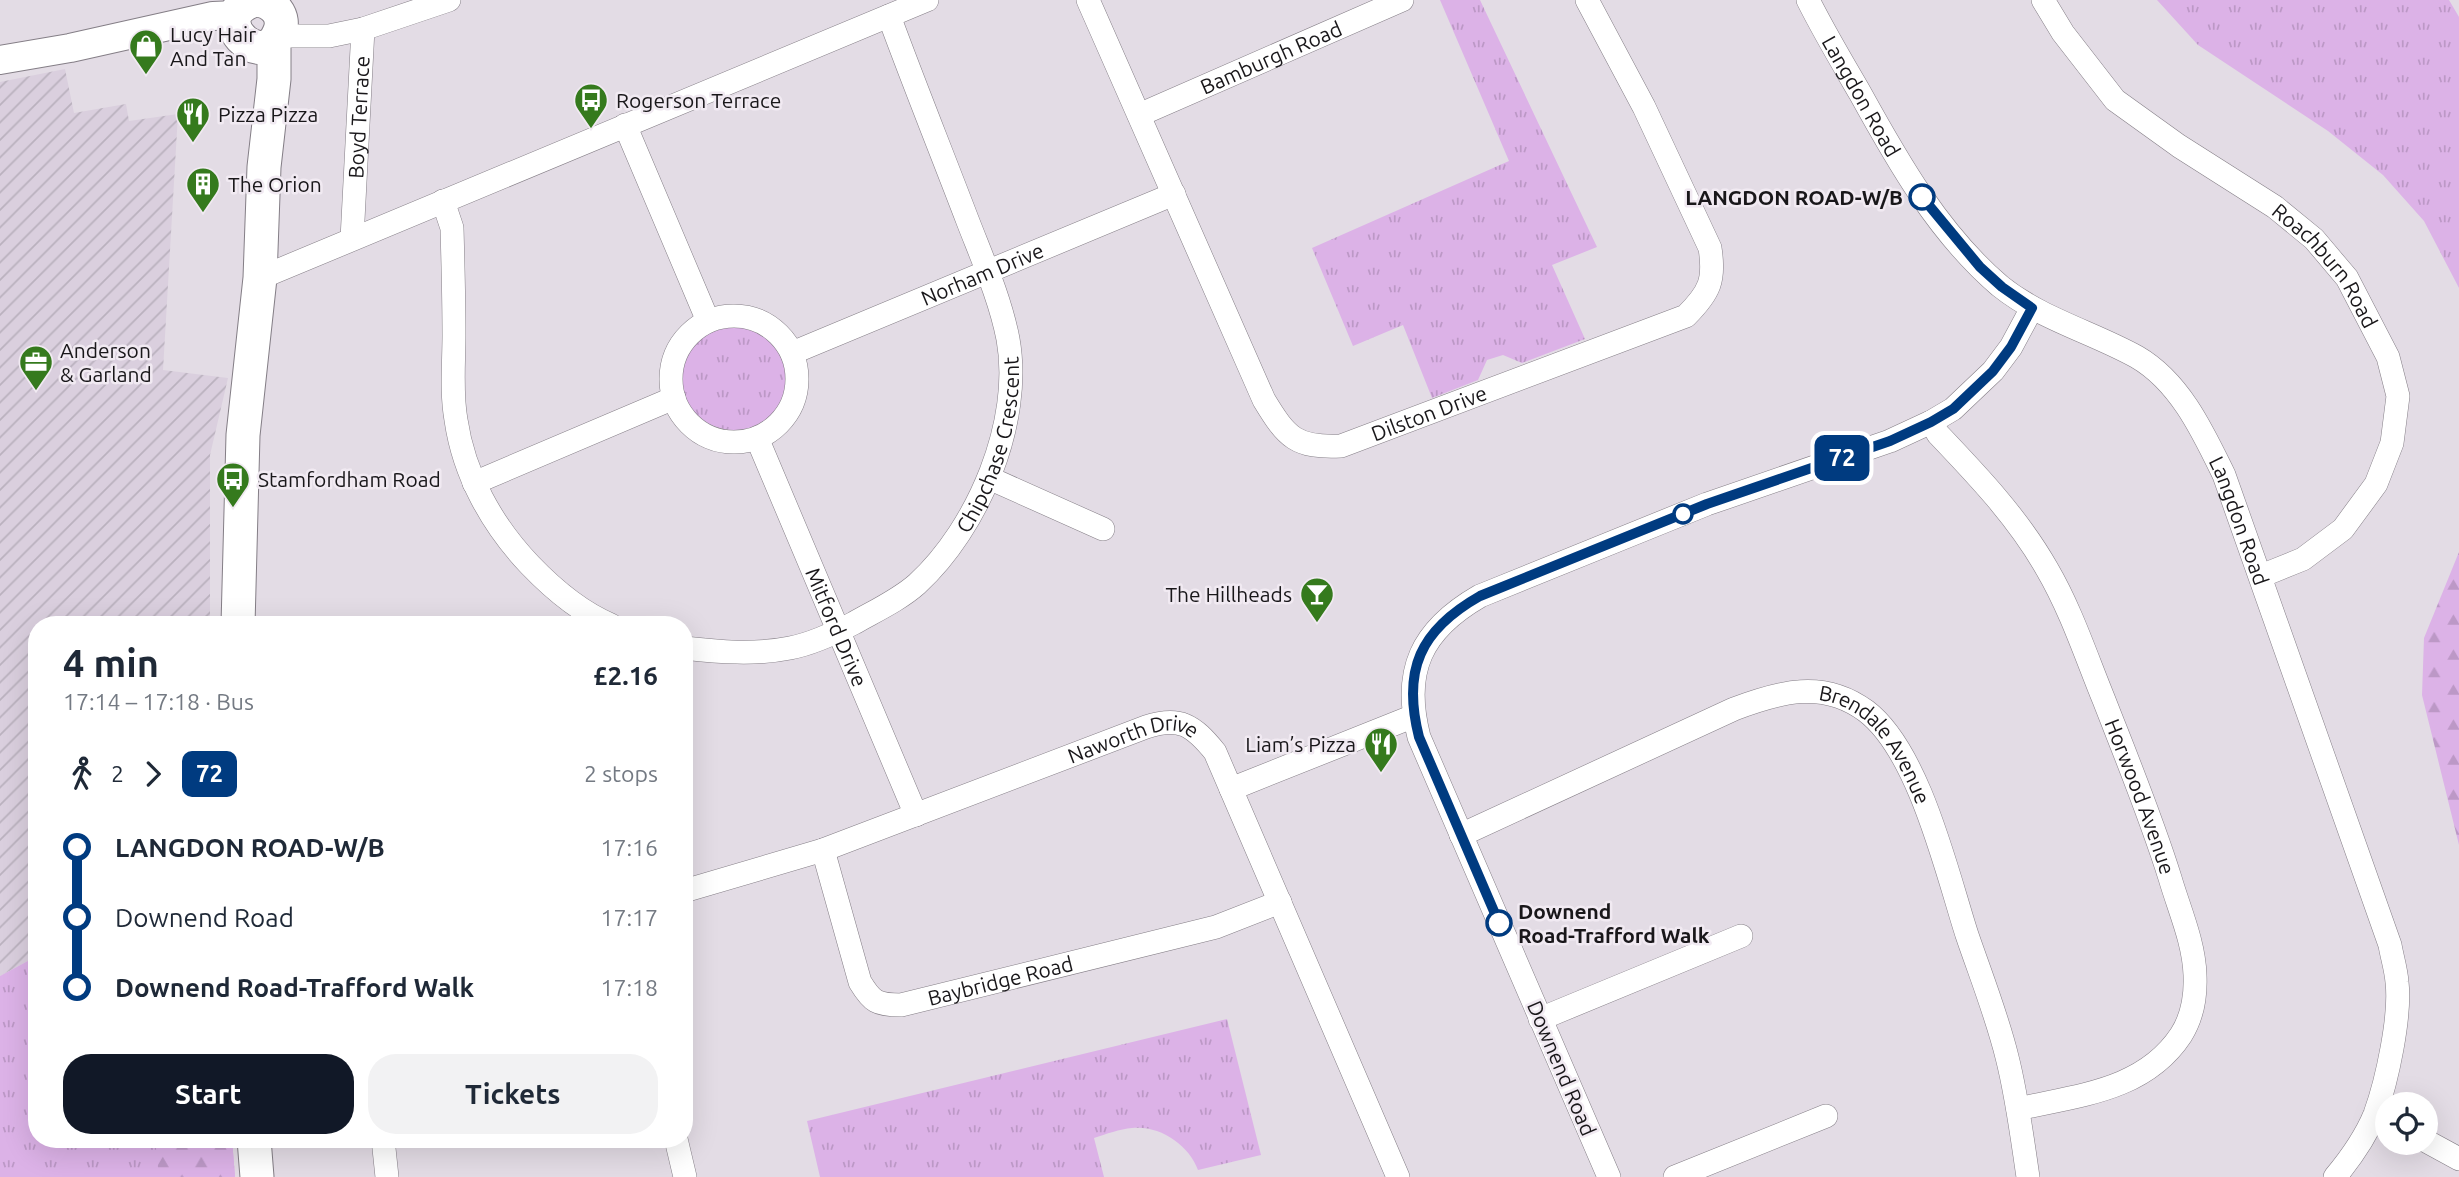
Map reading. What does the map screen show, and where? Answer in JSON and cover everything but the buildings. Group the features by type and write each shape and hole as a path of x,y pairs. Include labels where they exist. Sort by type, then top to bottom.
{"main road":[{"path":"238,616 243,435 260,278 264,167 274,79 257,16"},
{"path":"255,1148 257,1177"}],"street":[{"path":"363,29 449,0"},
{"path":"260,278 927,0"},
{"name":"Dilston Drive","path":"1088,0 1264,400 1280,426 1298,442 1317,447 1341,446 1686,316 1699,303 1711,284 1713,270 1710,248 1644,107 1587,0"},
{"name":"Bamburgh Road","path":"1139,116 1402,0"},
{"name":"Langdon Road","path":"1808,0 1892,150 1922,197 1980,267 2032,308 2139,358 2166,381 2198,422 2224,475 2390,945 2397,984 2396,1015 2384,1092"},
{"name":"Roachburn Road","path":"2043,0 2063,33 2115,100 2179,146 2276,207 2314,239 2347,278 2388,357 2398,396 2392,443 2376,484 2343,529 2303,559 2261,576"},
{"path":"0,60 70,48 213,16 257,16"},
{"path":"137,33 229,33 257,16"},
{"name":"Boyd Terrace","path":"257,16 329,36 363,29 352,239"},
{"name":"Chipchase Crescent","path":"693,649 750,652 792,648 838,631 880,608 916,585 955,540 975,509 989,478 1007,407 1010,377 1008,340 988,272 889,16"},
{"path":"625,125 708,321"},
{"name":"Norham Drive","path":"792,353 1174,194"},
{"path":"443,201 452,228 456,420 463,453 489,514 507,541 565,598 593,616"},
{"name":"Downend Road","path":"1609,1177 1419,737 1412,694 1414,672 1427,645 1446,618 1480,596 1707,504 1890,441 1931,422 1953,409 1993,371 2011,347 2032,308"},
{"path":"732,315 756,319 778,332 792,353 798,377 793,402 779,423 757,438 733,442 708,436 687,421 674,398 671,380 677,354 692,331 708,321 732,315"},
{"path":"474,483 674,398"},
{"name":"Horwood Avenue","path":"1931,422 1938,434 2017,521 2048,569 2071,617 2154,826 2190,942 2195,973 2195,1005 2182,1033 2166,1055 2146,1071 2124,1084 2018,1109"},
{"name":"Mitford Drive","path":"757,438 916,815"},
{"path":"989,478 1103,529"},
{"name":"Brendale Avenue","path":"1461,835 1734,709 1768,696 1795,691 1819,692 1844,699 1866,711 1893,738 1928,814 2007,1056 2028,1177"},
{"path":"1231,789 1414,716"},
{"name":"Naworth Drive","path":"693,888 822,850 1165,721 1184,724 1200,733 1215,752 1398,1177"},
{"name":"Baybridge Road","path":"822,850 860,982 869,997 882,1005 901,1005 1216,927 1280,902"},
{"path":"1540,1019 1741,936"},
{"path":"1675,1177 1826,1116"},
{"name":"Langdon Road","path":"2335,1177 2375,1126"},
{"path":"2438,1147 2459,1158"},
{"path":"384,1148 387,1177"},
{"path":"678,1148 685,1177"}],"shaded area":[{"path":"65,69 74,113 126,104 129,121 178,114 163,370 228,378 210,455 210,616 28,616 28,961 0,976 0,82"}],"green space":[{"path":"1440,0 1480,0 1597,247 1552,265 1585,339 1522,363 1503,355 1487,360 1478,380 1432,398 1403,325 1353,346 1312,248 1509,161"},
{"path":"2157,0 2449,0 2459,17 2459,288 2424,221 2383,175 2328,131 2198,45"},
{"path":"734,324 754,328 771,340 783,357 787,377 783,397 771,414 754,426 734,430 714,426 697,414 685,397 681,377 685,357 697,340 714,328"},
{"path":"2459,552 2459,845 2422,695 2424,638"},
{"path":"28,961 28,1148 233,1148 235,1177 0,1177 0,976"},
{"path":"1227,1019 1261,1155 1198,1170 1188,1152 1172,1138 1153,1130 1132,1128 1094,1138 1104,1177 820,1177 807,1121"},
{"path":"156,1148 233,1148 235,1177 159,1177"}],"bus line":[{"name":"72","path":"1499,923 1419,737 1412,694 1414,672 1427,645 1446,618 1480,596 1707,504 1890,441 1953,409 1974,391 2011,347 2032,308 1980,267 1922,197"}],"place":[{"name":"Lucy Hair And Tan","path":"146,76"},
{"name":"Rogerson Terrace","path":"591,130"},
{"name":"Pizza Pizza","path":"193,144"},
{"name":"LANGDON ROAD-W/B","path":"1922,197"},
{"name":"The Orion","path":"203,214"},
{"name":"Anderson & Garland","path":"36,392"},
{"name":"Stamfordham Road","path":"233,509"},
{"name":"The Hillheads","path":"1317,624"},
{"name":"Liam’s Pizza","path":"1381,774"},
{"name":"Downend Road-Trafford Walk","path":"1499,923"}]}
